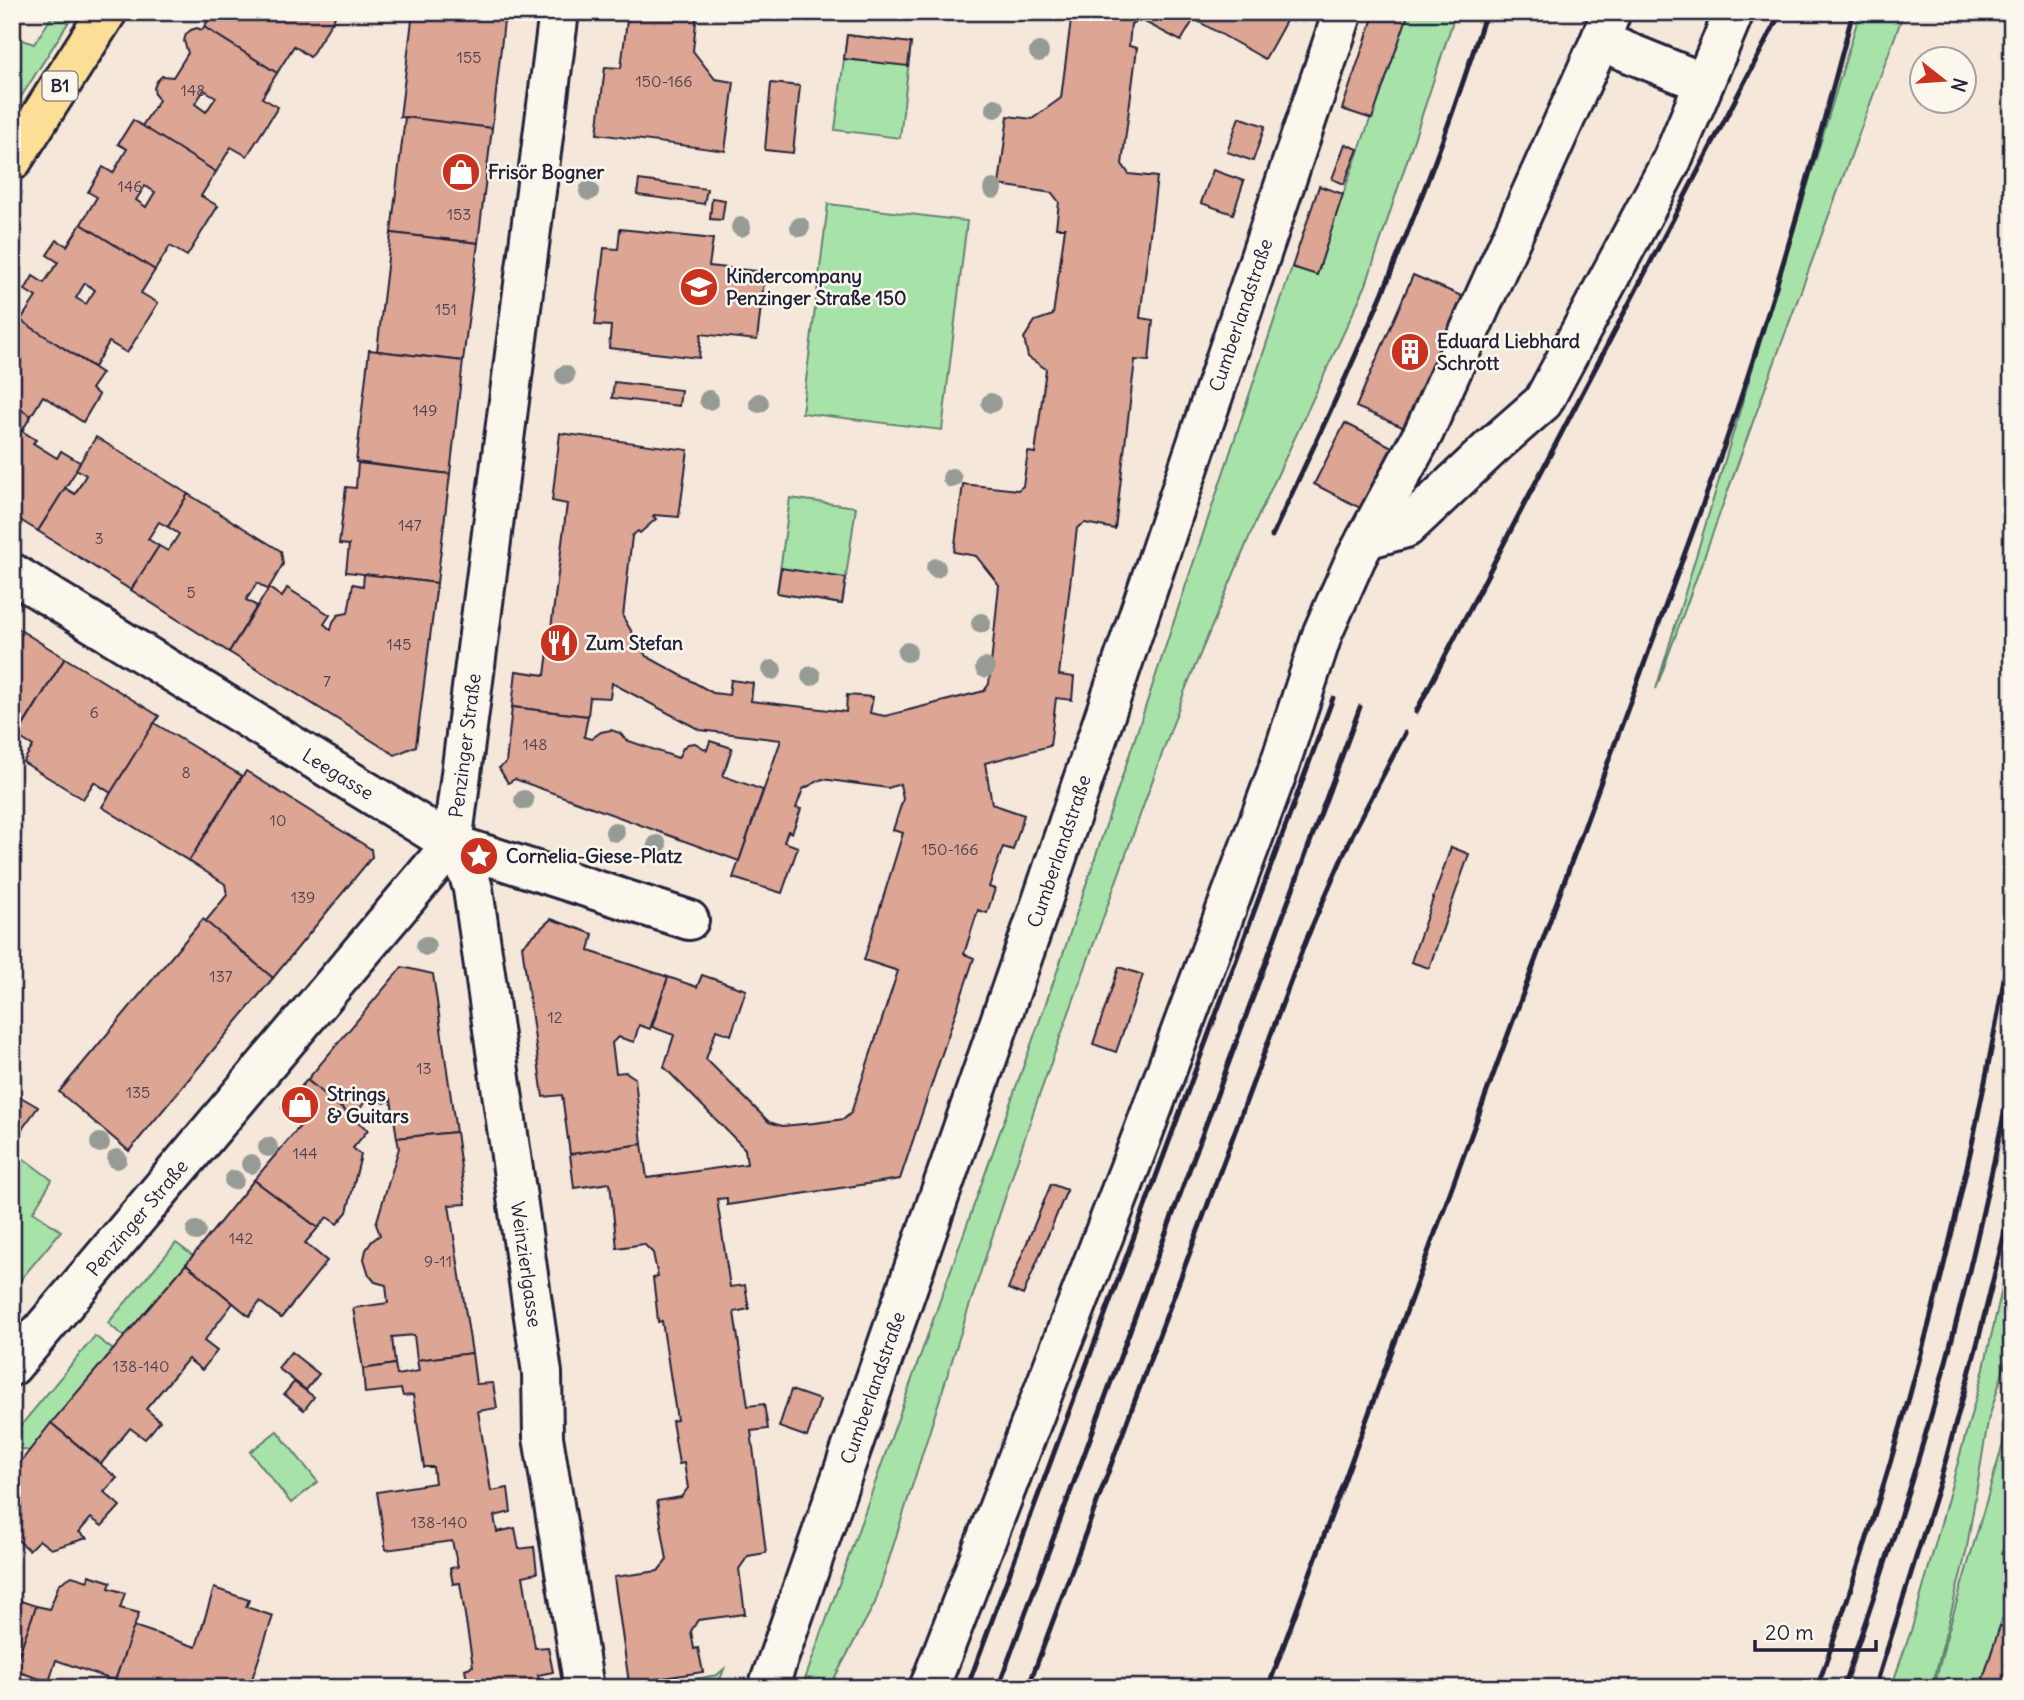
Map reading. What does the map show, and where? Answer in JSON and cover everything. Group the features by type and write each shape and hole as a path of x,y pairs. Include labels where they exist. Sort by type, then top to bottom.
{"main road":[{"name":"B1","path":"12,161 107,12"}],"street":[{"name":"Penzinger Straße","path":"12,1366 452,844 559,12"},
{"name":"Cumberlandstraße","path":"768,1688 1042,901 1343,12"},
{"path":"1366,539 1406,528 1543,402 1672,160 1734,12"},
{"path":"929,1688 1142,1136 1277,773 1323,632 1366,539 1424,432 1606,27 1704,83"},
{"name":"Leegasse","path":"12,573 452,844 689,920"},
{"name":"Weinzierlgasse","path":"452,844 469,875 473,889 542,1373 542,1437 584,1688"}],"green space":[{"path":"55,12 75,12 12,111 12,46 17,38 34,44"},
{"path":"1409,12 1456,12 1366,285 1256,521 1185,690 1034,1110 875,1603 829,1688 802,1688 1058,969 1292,267 1317,274"},
{"path":"1860,12 1904,12 1656,689"},
{"path":"847,35 911,43 900,138 835,130"},
{"path":"828,204 967,221 942,430 802,413"},
{"path":"790,498 856,507 842,604 777,593"},
{"path":"12,1150 52,1180 33,1212 61,1231 12,1290"},
{"path":"176,1243 193,1256 124,1337 108,1323"},
{"path":"2012,1245 2012,1342 1988,1421 1966,1553 1932,1688 1891,1688 1912,1628 1983,1372"},
{"path":"95,1336 113,1350 29,1451 12,1447 12,1436"},
{"path":"2012,1413 2012,1588 1980,1688 1934,1688 1946,1639"},
{"path":"277,1431 318,1482 291,1503 250,1452"},
{"path":"724,1669 717,1688 673,1688 673,1683 717,1675"}],"building":[{"path":"213,12 338,12 310,57 294,46 277,73 204,27"},
{"path":"413,12 505,12 492,128 400,117"},
{"path":"628,12 697,12 693,51 715,79 734,82 725,151 597,134 605,67 621,68"},
{"path":"1072,12 1291,12 1265,59 1194,19 1181,41 1141,20 1131,24 1129,46 1137,48 1122,164 1129,174 1157,177 1140,318 1153,320 1149,361 1135,360 1115,529 1085,523 1077,528 1059,675 1074,677 1072,700 1056,698 1050,746 985,763 992,804 1024,815 1013,850 1003,847 989,887 995,889 987,913 978,910 964,954 974,958 900,1179 727,1205 727,1198 717,1199 730,1287 745,1285 749,1309 734,1312 748,1406 764,1404 768,1429 751,1431 766,1553 748,1556 739,1569 745,1614 698,1620 691,1631 694,1649 698,1648 703,1672 629,1683 614,1577 658,1571 667,1560 657,1501 681,1497 688,1488 684,1463 679,1464 672,1421 677,1420 662,1321 658,1322 653,1278 658,1277 653,1253 644,1244 617,1248 610,1183 574,1188 570,1154 642,1144 647,1178 747,1164 745,1149 664,1067 674,1035 652,1027 668,977 697,987 702,975 746,990 731,1035 716,1030 706,1059 769,1122 782,1126 814,1123 844,1119 851,1113 898,971 864,960 903,833 893,830 903,799 900,784 888,788 822,779 803,789 796,808 801,809 792,833 788,831 784,842 798,847 782,893 733,878 781,740 700,730 612,683 610,698 590,697 588,716 512,707 516,671 545,675 567,504 552,501 560,433 688,450 679,517 654,515 656,519 640,533 638,531 632,536 623,617 646,656 713,693 729,695 731,680 753,683 751,701 846,712 847,695 873,697 870,713 885,716 984,691 989,684 999,585 976,556 954,552 963,484 1018,490 1023,486 1028,452 1035,453 1046,369 1028,357 1024,338 1035,321 1053,315 1065,228 1056,228 1059,202 1052,193 999,185 1008,116 1032,119 1061,98"},
{"path":"1375,12 1409,12 1372,119 1342,109"},
{"path":"204,27 277,73 262,98 278,107 247,156 231,147 216,172 142,126 159,100 154,88 157,81 162,76 173,77 188,53 184,41 186,34 197,28 202,30","holes":["204,90 216,97 206,112 195,104"]},
{"path":"847,35 911,43 908,66 844,59"},
{"path":"771,83 800,86 793,153 765,150"},
{"path":"405,117 492,128 478,243 391,233"},
{"path":"1239,117 1265,126 1253,161 1227,152"},
{"path":"133,120 216,172 201,196 218,206 187,256 170,246 155,270 81,224 97,197 88,192 103,167 113,173 127,149 118,144","holes":["145,186 155,192 146,207 136,200"]},
{"path":"1345,144 1358,149 1344,184 1332,179"},
{"path":"1213,170 1244,181 1233,214 1201,203"},
{"path":"639,180 707,189 704,204 637,195"},
{"path":"1319,186 1343,194 1317,275 1292,267"},
{"path":"712,198 725,200 722,220 710,219"},
{"path":"81,224 155,270 141,293 158,303 127,353 109,342 94,367 20,321 36,297 25,290 33,276 44,283 58,262 47,255 57,240 67,246","holes":["85,283 95,290 86,304 76,298"]},
{"path":"620,229 713,239 709,266 765,272 757,340 701,334 699,358 609,348 611,326 595,325 604,248 618,249"},
{"path":"391,233 478,243 463,361 377,351"},
{"name":"Eduard Liebhard Schrott","path":"1413,275 1464,297 1407,429 1356,407"},
{"path":"17,318 102,373 91,389 99,395 83,422 43,396 31,416 12,404 12,327"},
{"path":"369,350 463,361 450,474 356,462"},
{"path":"614,382 681,390 679,406 612,398"},
{"path":"12,404 31,416 22,431 36,440 33,443 57,458 61,451 81,463 38,531 12,515"},
{"path":"1345,423 1392,447 1360,508 1314,484"},
{"path":"96,437 188,494 168,527 159,522 148,539 159,546 131,590 38,531 65,488 75,494 86,475 76,469"},
{"path":"358,463 450,474 437,583 346,572 349,545 339,544 346,487 356,488"},
{"path":"188,494 281,551 283,564 269,588 257,583 246,600 257,606 229,652 131,590 159,546 168,551 179,534 168,527"},
{"path":"781,568 846,578 842,604 777,593"},
{"path":"364,574 437,583 416,746 395,755 229,652 269,588 282,597 287,588 330,615 324,624 331,630 338,615 348,613 353,584 363,586"},
{"path":"12,625 65,658 19,732 12,727"},
{"path":"65,658 159,716 111,793 94,782 83,799 23,762 33,746 17,736"},
{"path":"512,707 588,716 584,737 591,739 601,732 611,730 620,733 626,740 678,758 688,744 695,743 707,750 710,741 732,748 723,776 763,790 739,861 515,779 508,783 499,768 506,763"},
{"path":"154,723 242,776 189,861 102,807"},
{"path":"246,771 371,849 372,857 273,978 205,922 227,895 225,884 189,861"},
{"path":"1451,847 1469,854 1429,968 1411,962"},
{"path":"203,919 273,978 129,1151 59,1092"},
{"path":"551,919 593,934 589,951 668,977 650,1029 639,1025 634,1042 618,1037 612,1043 616,1073 626,1072 635,1078 642,1144 570,1154 562,1095 543,1097 522,946"},
{"path":"402,967 433,974 456,1132 397,1138 391,1099 385,1103 376,1100 372,1093 353,1117 307,1080"},
{"path":"1119,967 1143,975 1116,1052 1093,1044"},
{"path":"307,1080 368,1130 353,1148 361,1155 347,1212 337,1224 327,1217 318,1228 254,1180 301,1125 282,1108"},
{"path":"12,1092 38,1107 12,1143"},
{"path":"456,1132 466,1204 449,1205 472,1353 417,1360 414,1335 392,1337 395,1364 363,1369 353,1308 388,1303 386,1285 375,1282 369,1275 364,1259 372,1241 380,1235 376,1224 399,1148 397,1138"},
{"path":"254,1180 318,1228 305,1243 327,1261 281,1318 260,1302 249,1316 186,1264"},
{"path":"1051,1184 1067,1190 1023,1295 1008,1289"},
{"path":"186,1264 233,1303 204,1341 217,1351 202,1370 188,1359 146,1409 160,1421 152,1431 145,1439 130,1428 101,1464 51,1423"},
{"path":"291,1352 319,1374 306,1390 278,1368"},
{"path":"472,1353 476,1384 493,1383 497,1408 478,1411 491,1491 508,1488 511,1512 494,1516 497,1532 515,1528 519,1549 534,1547 537,1573 523,1576 535,1648 548,1647 553,1672 538,1675 541,1688 476,1688 476,1683 468,1685 465,1669 473,1666 460,1583 453,1584 450,1568 458,1567 452,1541 386,1550 377,1492 435,1483 433,1467 424,1467 413,1395 403,1396 401,1389 365,1393 363,1369 395,1364 397,1375 419,1371 417,1360"},
{"path":"294,1382 314,1397 304,1410 284,1394"},
{"path":"791,1390 820,1400 807,1437 779,1427"},
{"path":"51,1423 117,1478 104,1492 120,1506 102,1526 91,1518 79,1532 87,1538 51,1549 39,1540 29,1550 12,1535 12,1473"},
{"path":"2012,1521 2012,1556 2002,1553"},
{"path":"89,1575 111,1582 109,1588 125,1593 120,1608 139,1613 115,1681 56,1660 49,1682 13,1670 36,1606 50,1609 59,1584 72,1576 88,1581"},
{"path":"214,1588 249,1600 246,1607 273,1616 249,1688 135,1688 115,1681 134,1626 196,1647"},
{"path":"12,1598 36,1606 13,1670 12,1670"},
{"path":"2000,1626 2012,1628 2012,1688 1980,1688"}],"railway":[{"path":"1272,536 1395,263 1443,139 1486,12"},
{"path":"1416,712 1781,12"},
{"path":"1268,1688 1726,441 1794,228 1853,12"},
{"path":"967,1688 1333,698"},
{"path":"998,1688 1360,707"},
{"path":"1028,1688 1306,940 1353,833 1405,733"},
{"path":"1817,1688 1878,1502 1932,1314 1976,1123 2012,931"},
{"path":"1843,1688 1924,1441 1976,1240 2012,1074"},
{"path":"1875,1688 1940,1481 2012,1203"}],"place":[{"name":"Frisör Bogner","path":"461,172"},
{"name":"Kindercompany Penzinger Straße 150","path":"699,287"},
{"name":"Eduard Liebhard Schrott","path":"1410,352"},
{"name":"Zum Stefan","path":"559,643"},
{"name":"Cornelia-Giese-Platz","path":"479,856"},
{"name":"Strings & Guitars","path":"300,1105"}]}
